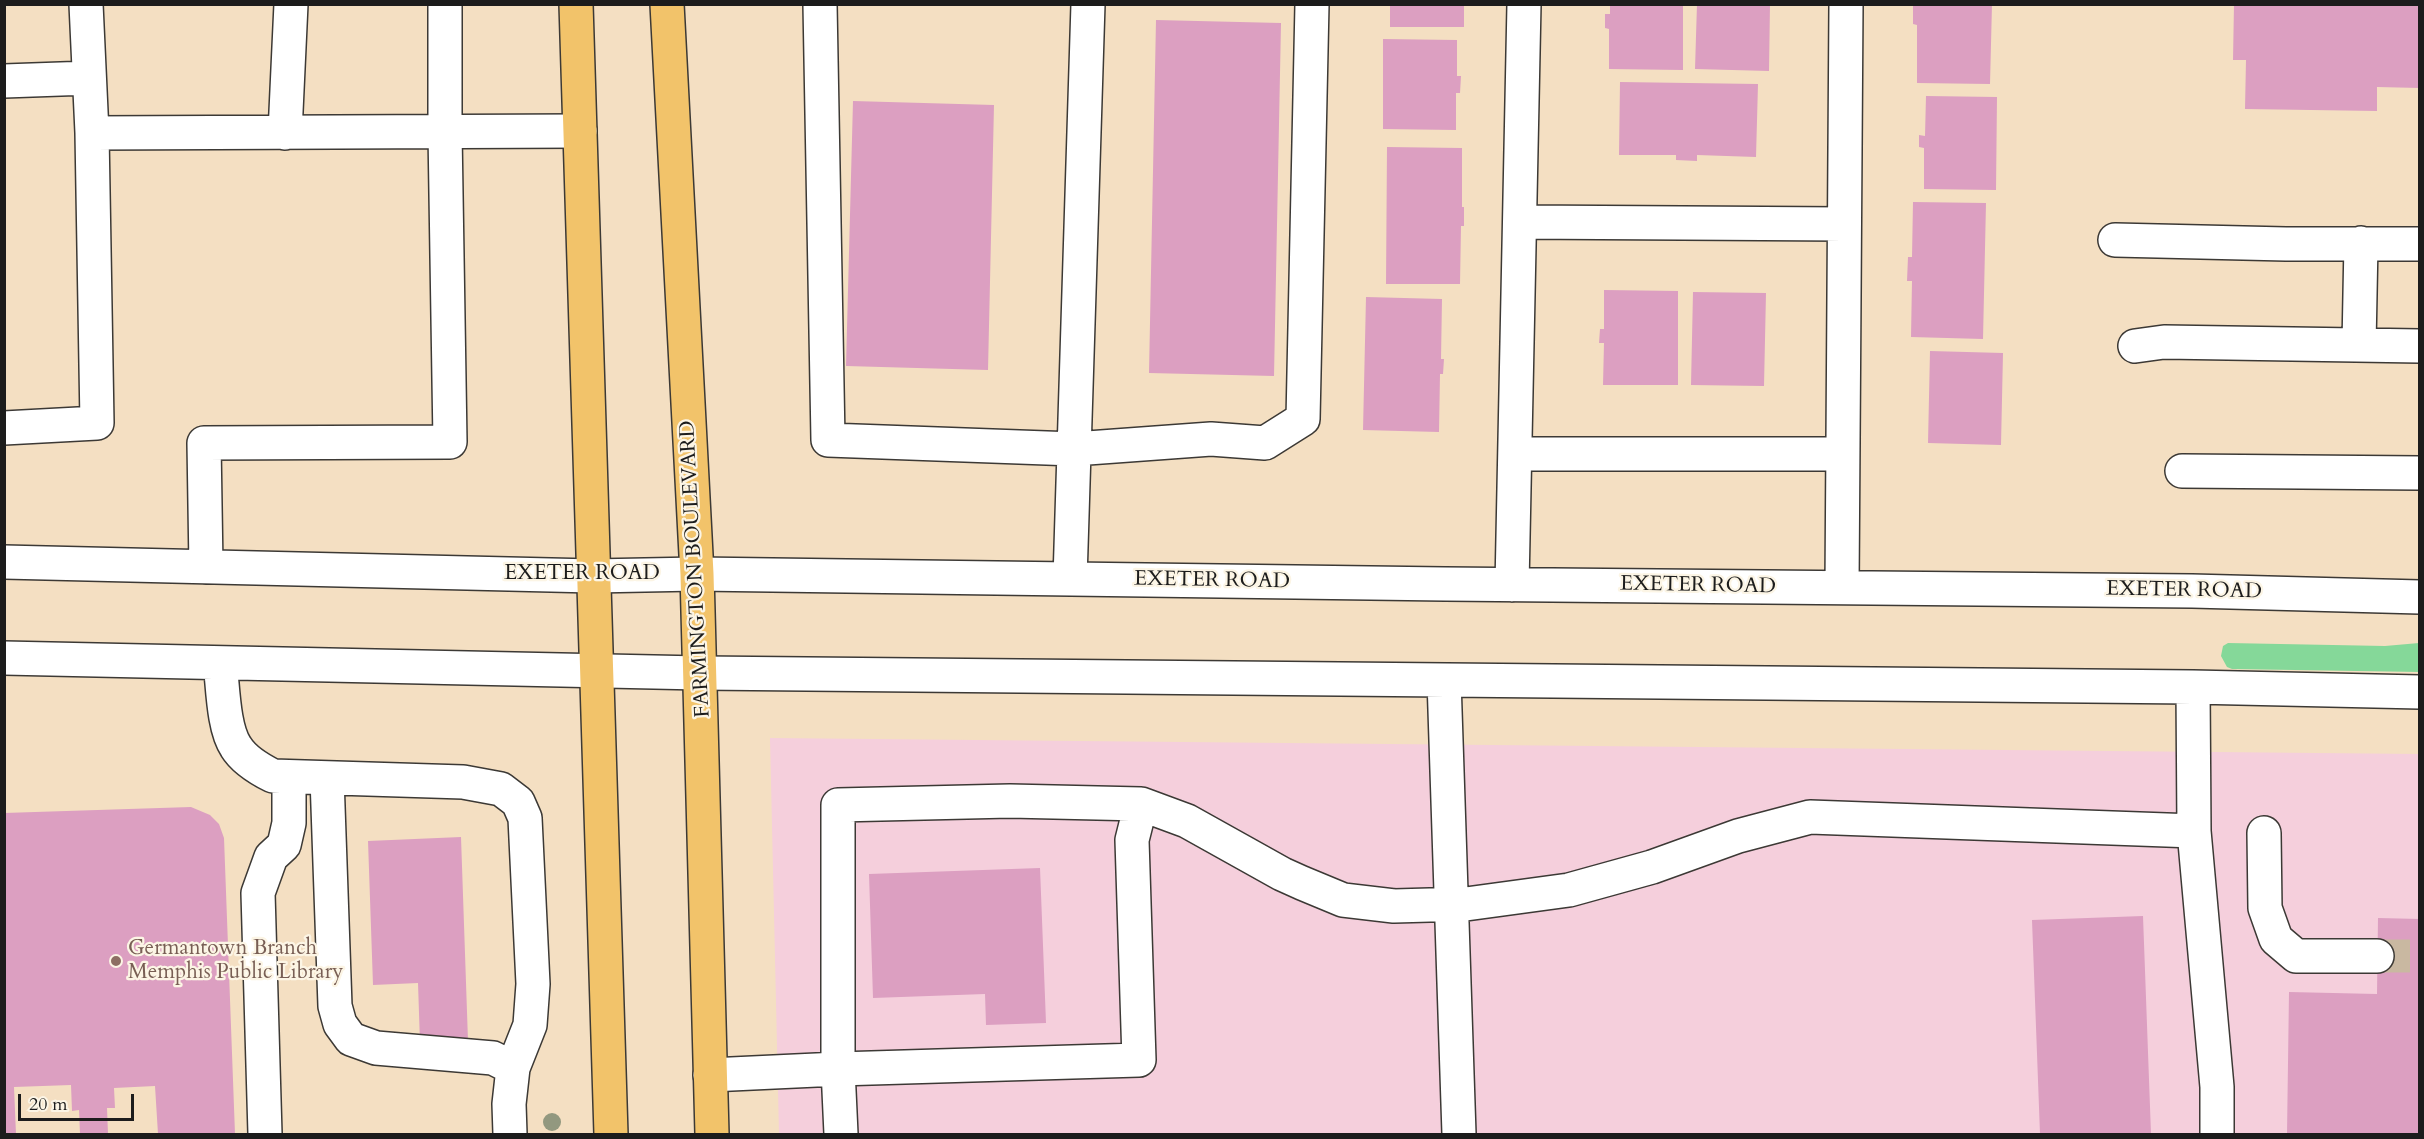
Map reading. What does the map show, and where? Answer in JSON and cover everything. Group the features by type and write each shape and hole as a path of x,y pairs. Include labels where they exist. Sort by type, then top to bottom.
{"main road":[{"path":"576,4 611,1134"},
{"name":"FARMINGTON BOULEVARD","path":"667,4 697,574 712,1134"}],"street":[{"path":"4,428 97,423 92,134 86,4"},
{"path":"285,133 291,4"},
{"path":"206,567 204,443 450,442 445,132 446,4"},
{"path":"820,4 828,440 1074,449 1211,439 1265,443 1303,419 1312,4"},
{"path":"1070,579 1089,4"},
{"path":"1512,585 1524,4"},
{"path":"1842,587 1846,4"},
{"path":"4,81 89,78"},
{"path":"92,134 580,131"},
{"path":"1520,222 1844,224"},
{"path":"2115,240 2420,244"},
{"path":"2359,345 2361,243"},
{"path":"2135,346 2164,342 2420,346"},
{"path":"1515,454 1842,454"},
{"path":"2182,471 2420,473"},
{"name":"EXETER ROAD","path":"4,562 593,576 697,574 2192,591 2420,597"},
{"path":"4,658 597,672 2193,687 2420,692"},
{"path":"220,663 230,734 236,747 260,769 273,776 464,782 501,789 518,802 525,818 533,984 530,1025 513,1068 509,1104 510,1134"},
{"path":"1444,680 1459,1134"},
{"path":"2193,687 2194,831 2217,1088 2217,1134"},
{"path":"265,1134 258,893 271,857 284,845 289,823 289,777"},
{"path":"327,778 335,1006 340,1024 351,1039 376,1048 493,1058 513,1068"},
{"path":"841,1134 838,1069 838,806 1010,801 1141,804 1187,821 1282,874 1343,900 1395,906 1450,904 1569,890 1652,867 1738,836 1810,817 2194,831"},
{"path":"710,1075 1139,1060 1132,840 1141,804"},
{"path":"2264,832 2265,908 2276,939 2296,956 2377,956"}],"shaded area":[{"path":"770,738 2419,754 2419,1134 779,1134"}],"green space":[{"path":"2228,643 2385,646 2419,643 2419,672 2232,669 2227,667 2221,656 2223,646"}],"building":[{"path":"1390,4 1464,4 1464,27 1390,27"},
{"path":"1610,4 1683,4 1683,70 1609,69 1609,29 1605,28 1605,14 1610,14"},
{"path":"1697,4 1770,4 1769,71 1695,69"},
{"path":"1913,4 1992,4 1990,84 1917,83 1917,25 1913,24"},
{"path":"2234,4 2420,4 2420,88 2377,87 2377,111 2245,109 2246,60 2233,60"},
{"path":"1156,20 1281,23 1274,376 1149,373"},
{"path":"1383,39 1457,40 1457,76 1461,76 1460,93 1456,93 1456,130 1383,129"},
{"path":"1620,82 1758,84 1756,157 1697,155 1697,161 1676,160 1676,155 1619,155"},
{"path":"1926,96 1997,97 1996,190 1924,189 1924,148 1919,147 1919,135 1925,136"},
{"path":"853,101 994,105 988,370 846,366"},
{"path":"1387,147 1462,148 1464,226 1461,226 1460,284 1386,284"},
{"path":"1913,202 1986,203 1983,339 1911,337 1912,281 1907,281 1908,257 1912,257"},
{"path":"1604,290 1678,291 1678,385 1603,385 1604,343 1599,343 1600,329 1604,329"},
{"path":"1693,292 1766,293 1764,386 1691,385"},
{"path":"1366,297 1442,299 1441,359 1444,359 1443,374 1440,374 1439,432 1363,430"},
{"path":"1930,351 2003,353 2001,445 1928,443"},
{"name":"Germantown Branch Memphis Public Library","path":"191,807 210,815 219,824 224,838 235,1134 158,1134 155,1086 114,1088 115,1108 107,1108 108,1134 80,1134 79,1110 72,1111 71,1085 14,1087 16,1134 4,1134 4,813"},
{"path":"461,837 468,1041 420,1043 418,983 373,985 368,841"},
{"path":"1040,868 1046,1023 986,1025 985,994 873,998 869,874"},
{"path":"2143,916 2151,1134 2040,1134 2032,920"},
{"path":"2378,918 2420,919 2420,1134 2287,1134 2289,992 2377,994"}],"tunnel":[{"path":"2377,956 2420,956"}],"place":[{"name":"Germantown Branch Memphis Public Library","path":"116,961"}]}
